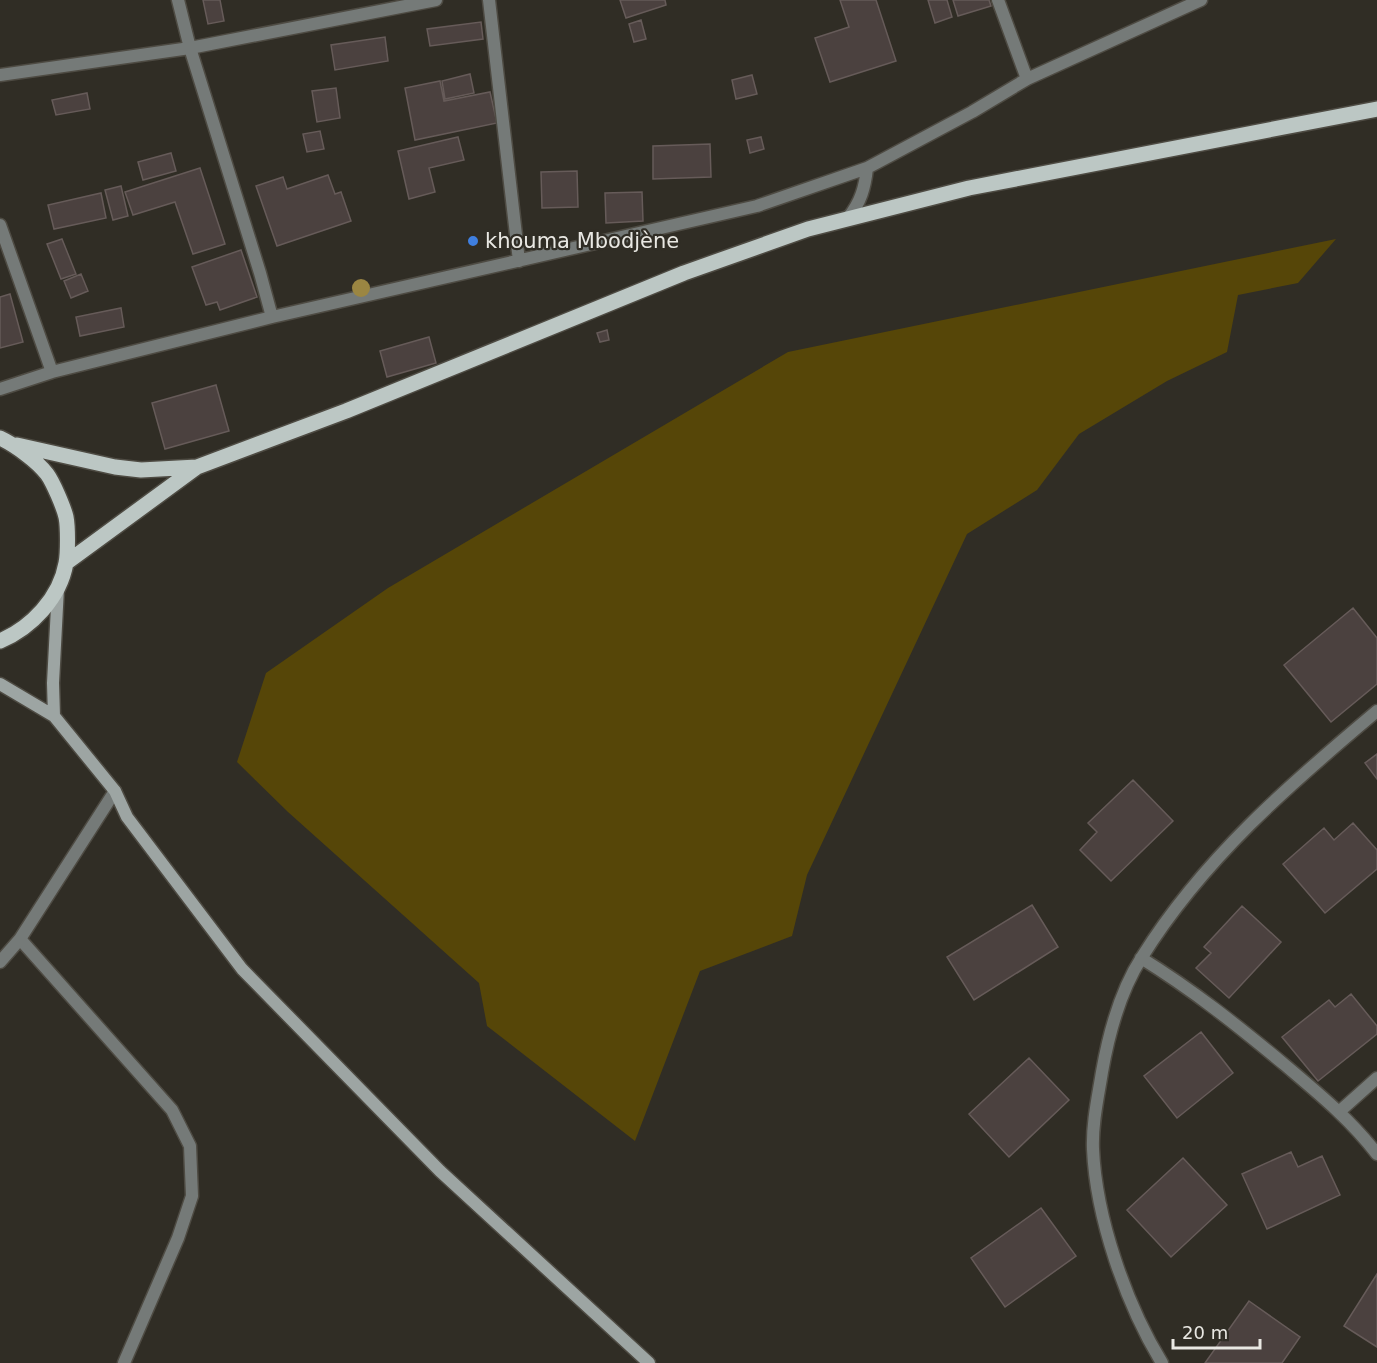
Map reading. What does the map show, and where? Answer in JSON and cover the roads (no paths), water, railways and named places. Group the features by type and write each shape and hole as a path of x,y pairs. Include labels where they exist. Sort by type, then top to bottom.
{"main road":[{"path":"66,563 197,467 346,411 684,273 808,229 969,188 1377,109"},
{"path":"7,441 115,467 141,470 197,467"},
{"path":"0,641 15,635 40,614 58,588 66,563 66,517 48,475 7,441"}],"street":[{"path":"178,0 190,48 272,317"},
{"path":"0,75 190,48 436,0"},
{"path":"489,0 519,261"},
{"path":"998,0 1027,79"},
{"path":"0,389 52,372 272,317 757,206 867,168 972,112 1027,79 1201,0"},
{"path":"848,218 858,205 865,185 867,168"},
{"path":"0,225 52,372"},
{"path":"54,716 53,672 58,588"},
{"path":"0,684 54,716 115,791 127,817 242,969 440,1171 649,1363"},
{"path":"1162,1363 1147,1337 1120,1274 1102,1212 1093,1149 1094,1125 1106,1052 1117,1010 1141,958 1205,870 1327,753 1377,711"},
{"path":"0,962 20,939 115,791"},
{"path":"20,939 172,1110 190,1146 192,1196 178,1238 124,1363"},
{"path":"1141,958 1186,986 1254,1039 1340,1111 1377,1154"},
{"path":"1340,1111 1377,1078"}],"place":[{"name":"khouma Mbodjène","path":"473,241"}]}
